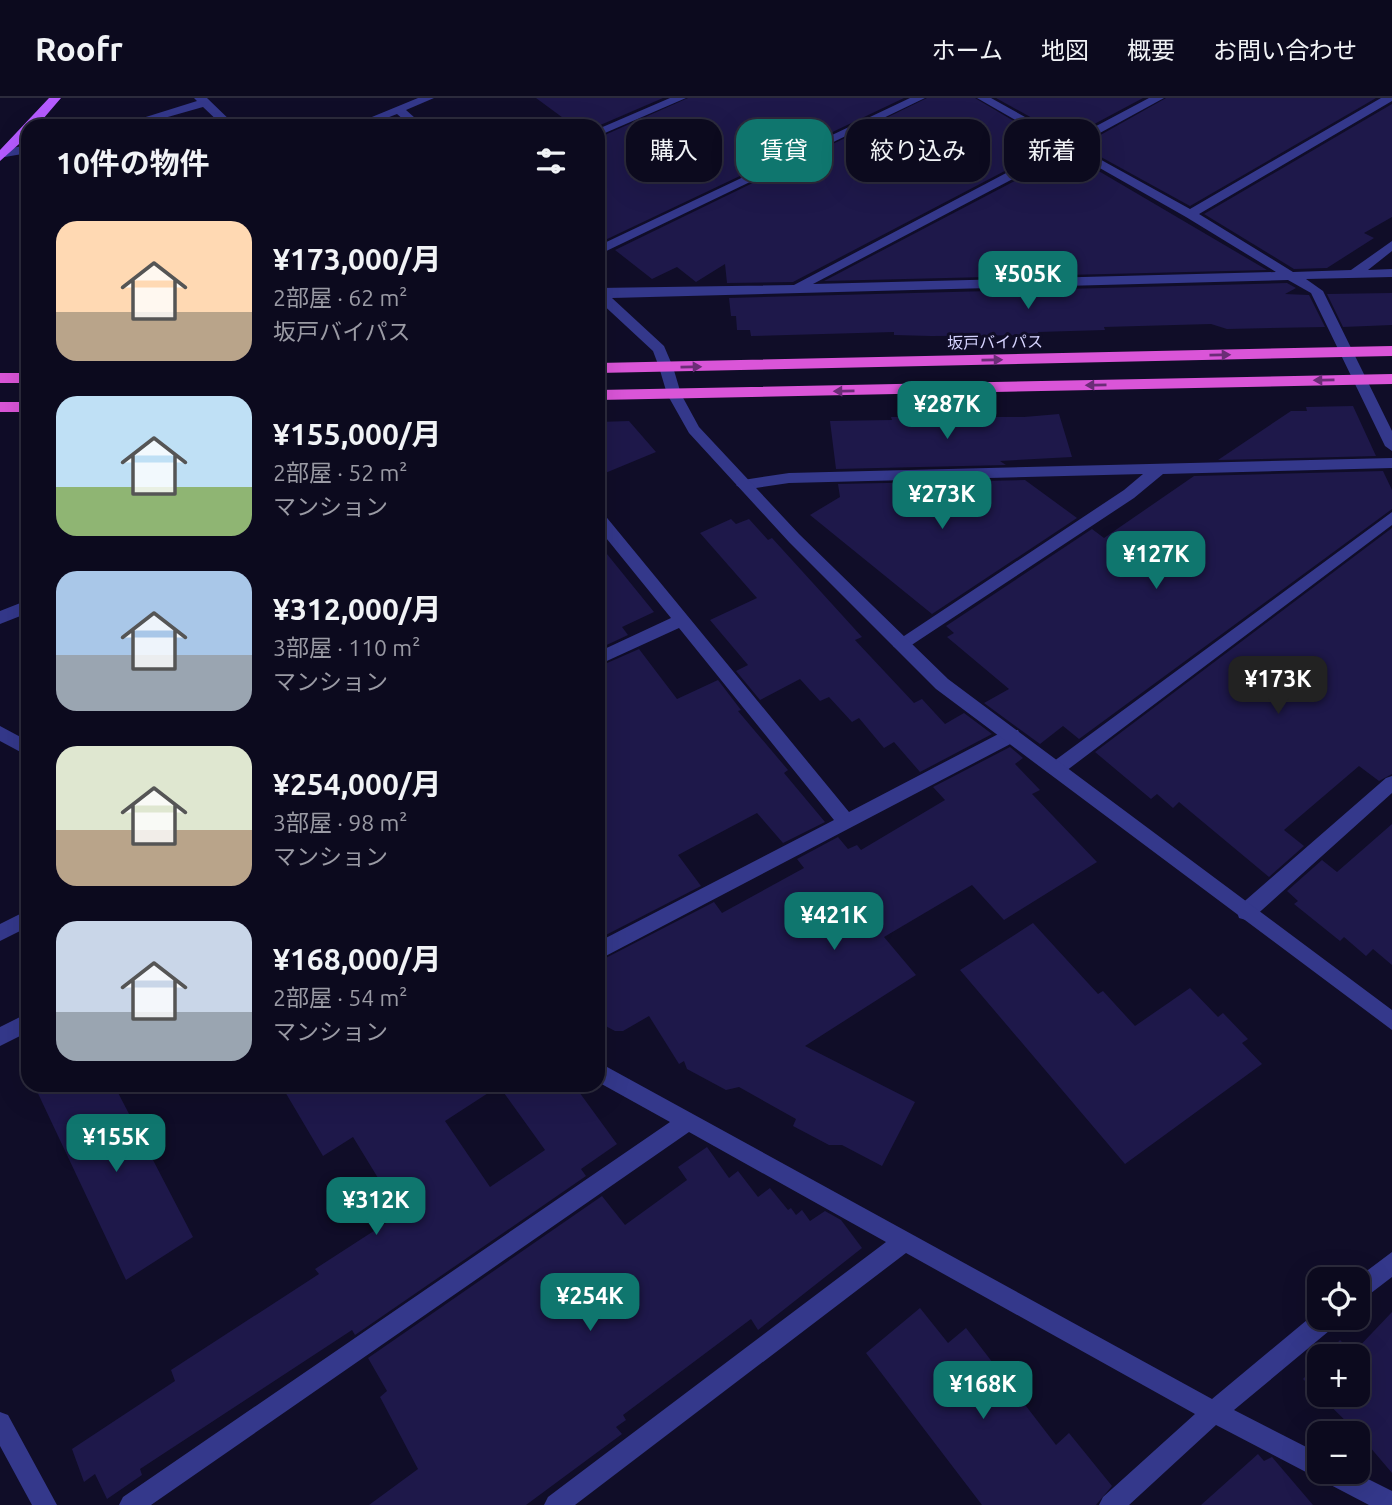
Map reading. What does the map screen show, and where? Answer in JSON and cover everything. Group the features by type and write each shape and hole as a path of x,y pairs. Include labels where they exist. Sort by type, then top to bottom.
{"highway":[{"name":"坂戸バイパス","path":"605,368 1392,351"},
{"path":"0,379 21,378"},
{"path":"605,395 1392,379"},
{"path":"0,407 21,407"}],"main road":[{"path":"38,119 55,98"},
{"path":"2,155 21,137"}],"street":[{"path":"375,119 428,98"},
{"path":"605,130 680,98"},
{"path":"605,248 919,98"},
{"path":"983,98 1019,119"},
{"path":"1100,128 1158,98"},
{"path":"1190,214 1389,98"},
{"path":"144,119 202,100 222,119"},
{"path":"399,110 410,119"},
{"path":"2,155 21,151"},
{"path":"1100,165 1190,214 1316,290 1392,446"},
{"path":"797,288 1004,179"},
{"path":"1355,273 1392,245"},
{"path":"605,293 1392,273"},
{"path":"605,299 659,349 674,394 694,430 743,485 901,646 942,684 1392,1021"},
{"path":"743,485 789,478 1157,471 1392,463"},
{"path":"901,646 1129,494 1157,471"},
{"path":"1056,769 1392,517"},
{"path":"605,525 846,822"},
{"path":"0,618 21,609"},
{"path":"605,656 683,620"},
{"path":"0,733 21,745"},
{"path":"605,948 1012,735"},
{"path":"1246,912 1392,783"},
{"path":"0,933 21,922"},
{"path":"0,1037 21,1026"},
{"path":"605,1075 903,1242 1214,1412 1307,1459"},
{"path":"131,1505 687,1122"},
{"path":"556,1505 903,1242"},
{"path":"1370,1282 1392,1264"},
{"path":"1111,1505 1214,1412 1313,1330"},
{"path":"0,1423 45,1505"},
{"path":"1353,1484 1392,1504"}],"building":[{"path":"536,98 663,98 605,123 605,119 564,119"},
{"path":"688,98 904,98 860,119 846,119 846,126 832,132 832,119 736,119 736,178 605,240 605,135 626,126 626,182 722,182 722,119 641,119"},
{"path":"927,98 975,98 1010,119 1004,119 1004,171 990,179 990,119 884,119"},
{"path":"996,98 1143,98 1100,121 1034,119"},
{"path":"1166,98 1376,98 1190,206 1100,156 1100,135"},
{"path":"1392,104 1392,217 1364,233 1374,238 1327,268 1294,269 1204,214"},
{"path":"846,137 846,182 984,182 793,282 727,283 725,264 696,282 677,267 652,279 615,250 755,182 832,182 832,144"},
{"path":"1100,172 1267,270 824,281 1013,182 1100,182"},
{"path":"1287,283 1296,288 1285,294 1309,295 1325,327 1227,329 1211,324 1104,327 1105,330 1038,332 1039,335 931,336 894,335 894,332 751,336 750,330 737,330 736,316 731,316 729,298"},
{"path":"1392,293 1392,325 1343,327 1327,294"},
{"path":"1353,406 1376,456 1218,460 1291,411 1307,411 1306,407"},
{"path":"1059,414 1072,457 1000,461 1006,465 836,469 830,421 892,420 891,417 1024,417"},
{"path":"629,421 656,452 605,473 605,422"},
{"path":"1383,471 1392,490 1392,509 1079,739 1063,726 1040,744 984,703 1009,689 947,637 954,633 946,626 1092,529 1104,538 1194,476"},
{"path":"1025,480 1077,518 932,614 810,515 840,497 838,484"},
{"path":"731,519 736,524 749,519 768,540 772,538 862,637 855,640 914,703 922,699 945,724 964,713 992,734 920,772 894,742 884,748 859,718 852,722 829,697 820,701 800,679 760,700 736,671 748,665 710,620 757,598 700,533"},
{"path":"1392,528 1392,774 1379,781 1359,766 1284,830 1304,846 1269,877 1179,802 1173,808 1157,794 1151,799 1095,752"},
{"path":"605,552 654,612 622,627 628,635 605,646"},
{"path":"639,649 677,699 718,680 741,710 738,711 788,770 784,773 825,822 783,843 757,813 678,855 701,886 605,935 605,664"},
{"path":"1010,747 1023,758 1015,764 1040,790 1032,794 1097,862 1004,920 972,885 884,937 916,975 805,1046 915,1102 882,1166 842,1145 829,1145 793,1126 796,1119 739,1087 726,1090 687,1069 684,1061 679,1064 649,1016 623,1031 615,1031 605,1026 605,958 714,902 722,913 804,868 797,859 838,837 848,849 857,845 861,850 945,800 933,787"},
{"path":"1392,824 1392,965 1373,949 1366,956 1344,937 1340,941 1294,904 1298,901 1287,891 1322,860 1337,872"},
{"path":"1033,923 1098,994 1103,991 1135,1026 1190,988 1218,1017 1223,1013 1248,1039 1242,1043 1262,1064 1125,1164 960,970"},
{"path":"37,1092 118,1092 193,1237 126,1280"},
{"path":"285,1092 490,1092 445,1121 490,1187 545,1150 503,1092 579,1092 617,1144 581,1169 586,1176 355,1335 352,1330 140,1469 142,1475 107,1499 95,1474 84,1482 72,1449 175,1381 171,1370 319,1274 315,1269 400,1214 353,1137 323,1156"},
{"path":"707,1147 729,1178 738,1171 758,1197 770,1188 788,1210 791,1208 796,1215 802,1210 810,1221 825,1211 841,1220 862,1248 758,1330 751,1319 623,1415 626,1420 616,1427 622,1434 526,1505 369,1505 418,1469 380,1397 387,1391 368,1358 602,1196 625,1225 687,1180 678,1167"},
{"path":"920,1308 948,1343 966,1328 1056,1445 1069,1433 1112,1486 1096,1505 982,1505 866,1353"},
{"path":"1392,1312 1392,1473 1370,1447 1370,1421 1346,1421 1332,1407 1370,1407 1370,1344 1362,1344"},
{"path":"1258,1454 1264,1461 1272,1457 1313,1505 1201,1505"}]}
